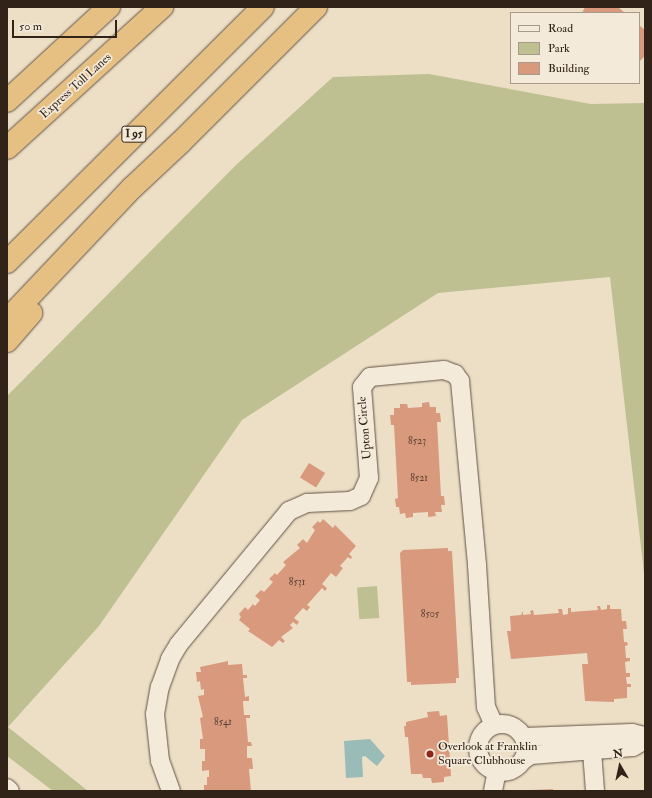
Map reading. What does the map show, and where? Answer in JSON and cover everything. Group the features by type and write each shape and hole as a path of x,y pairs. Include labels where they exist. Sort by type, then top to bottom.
{"highway":[{"path":"7,101 109,7"},
{"name":"Express Toll Lanes","path":"7,148 162,7"},
{"name":"I 95","path":"7,262 263,7"},
{"path":"7,320 102,219 182,142 316,7"},
{"path":"7,341 182,142"}],"street":[{"name":"Upton Circle","path":"172,791 160,761 155,721 160,687 170,659 179,644 289,511 307,503 350,501 361,496 369,478 362,387 370,377 444,370 455,374 460,381 477,565 486,707 494,725"},
{"path":"523,760 526,752 524,737 514,727 508,724 494,725 482,734 478,749 484,763 497,771 512,770 531,755 633,747 645,740"},
{"path":"524,737 632,733 645,736"},
{"path":"592,751 595,791"},
{"path":"493,791 497,771"},
{"path":"7,788 10,791"}],"green space":[{"path":"429,74 591,104 645,103 645,582 610,277 438,293 242,420 99,626 8,727 88,791 53,791 7,756 7,396 236,165 333,77"},
{"path":"377,586 379,618 359,619 357,587"}],"water":[{"path":"370,739 385,756 377,766 365,756 362,757 363,777 346,778 344,741"}],"building":[{"path":"585,7 618,7 624,12 582,12"},
{"path":"640,26 645,30 645,56 640,61"},
{"path":"429,402 430,407 436,407 436,413 440,413 441,422 437,422 441,496 444,496 445,505 441,505 442,512 435,512 436,516 428,517 428,512 413,513 413,517 406,518 405,513 400,514 399,507 396,507 395,499 398,498 394,425 391,425 390,415 394,415 394,408 400,408 400,404 407,404 408,408 422,407 422,403"},
{"path":"309,463 325,473 316,487 300,477"},
{"path":"323,519 333,528 335,525 356,546 349,554 352,557 351,559 348,557 340,566 343,568 336,577 331,573 322,584 327,588 325,591 322,588 307,605 310,607 307,611 303,608 294,618 299,622 297,625 293,622 290,625 293,628 281,637 285,641 283,643 279,640 272,647 248,631 250,629 239,620 241,617 239,614 245,607 248,610 253,604 255,606 260,600 255,596 261,590 264,592 273,582 269,579 275,573 277,575 286,565 283,562 300,548 297,545 303,539 307,543 315,530 312,527 318,521 320,523"},
{"path":"448,548 448,551 452,551 459,678 456,678 456,683 411,685 411,682 407,682 400,553 403,550"},
{"path":"607,605 610,605 610,609 621,609 622,621 626,621 627,629 623,629 624,642 627,642 628,645 625,646 626,658 630,658 630,661 625,662 626,673 630,673 630,677 626,677 627,684 631,684 631,687 627,687 627,698 614,699 614,702 585,701 582,664 588,664 587,653 511,659 507,631 511,631 510,616 521,615 523,611 523,615 531,614 530,611 533,610 534,615 559,613 558,609 562,609 563,615 568,614 568,608 571,608 571,612 598,610 597,606 600,606 601,610 607,609"},
{"path":"228,661 228,665 242,664 243,675 247,675 247,678 243,678 245,697 249,696 249,701 243,701 244,715 250,715 250,718 246,718 248,742 251,742 252,746 247,746 247,758 252,758 253,769 249,769 251,791 204,791 204,785 207,785 207,777 209,777 209,770 202,771 202,761 205,761 205,749 200,749 200,739 203,739 200,718 203,717 198,696 204,695 204,689 201,690 200,681 197,682 196,672 201,672 200,667"},
{"name":"Overlook at Franklin Square Clubhouse","path":"439,711 440,716 447,715 451,776 444,777 444,782 432,783 431,778 423,778 422,774 411,774 408,737 405,737 404,726 406,726 406,722 428,717 427,712"},
{"path":"553,789 553,791 532,791 532,790"}],"place":[{"name":"Overlook at Franklin Square Clubhouse","path":"430,754"}]}
